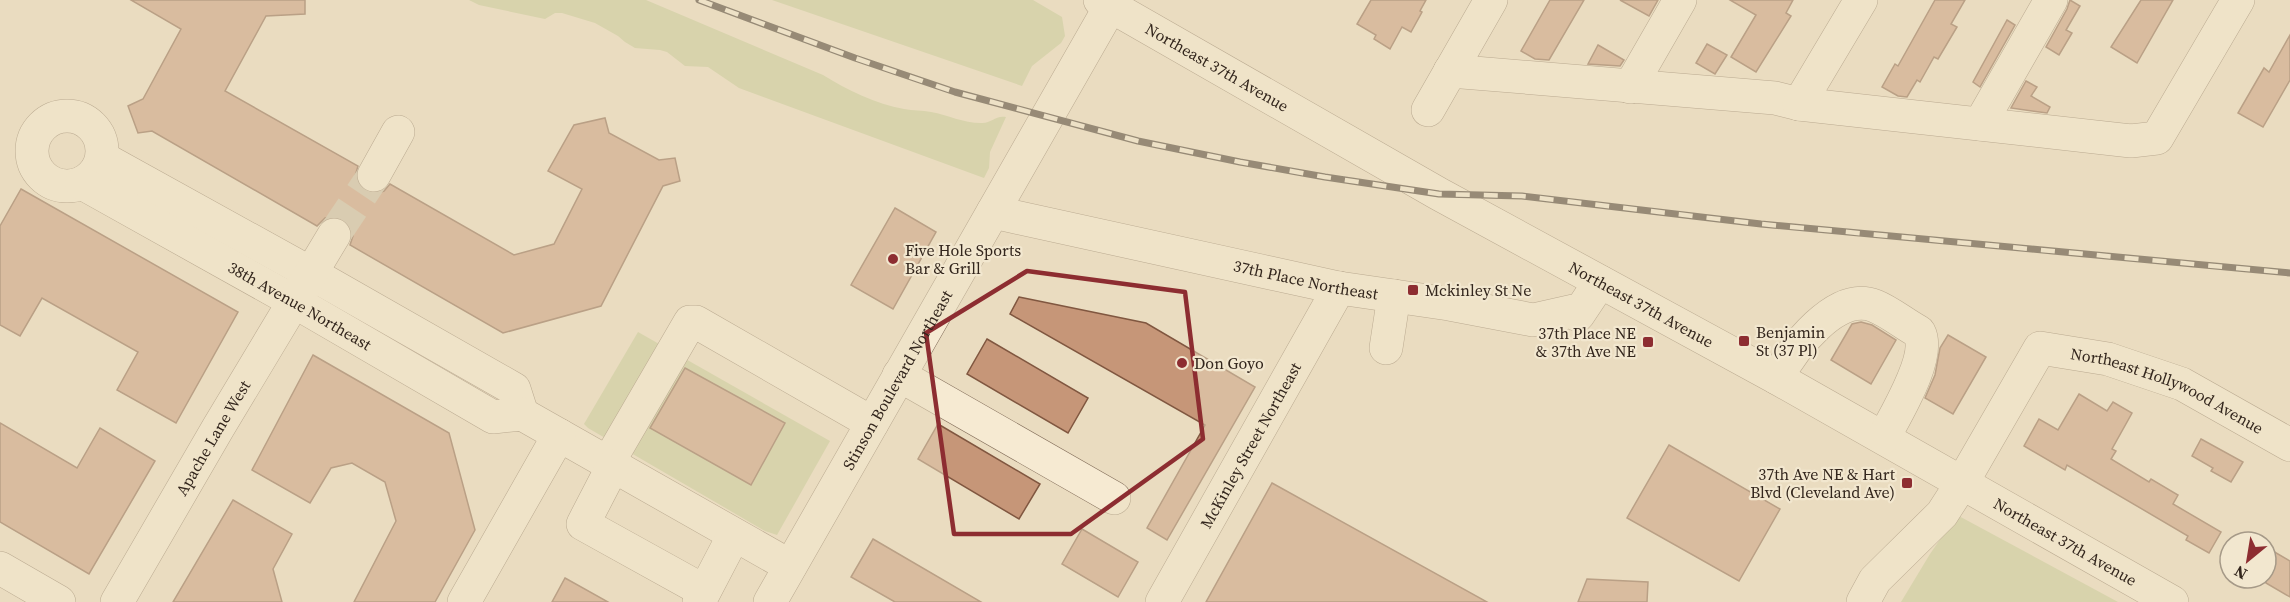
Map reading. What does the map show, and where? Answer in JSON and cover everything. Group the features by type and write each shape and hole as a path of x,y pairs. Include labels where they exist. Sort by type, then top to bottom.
{"street":[{"path":"1428,110 1491,0"},
{"path":"1630,87 1680,0"},
{"path":"1799,104 1861,0"},
{"path":"1980,124 2051,0"},
{"path":"1450,71 1775,98 1799,104 2131,141 2157,138 2238,0"},
{"name":"Stinson Boulevard Northeast","path":"770,602 993,212 1108,2"},
{"name":"Northeast 37th Avenue","path":"1108,2 1439,194 1884,437 2172,602"},
{"path":"374,175 398,132"},
{"name":"38th Avenue Northeast","path":"92,170 312,274 514,389 522,414 493,417 295,302 92,170"},
{"name":"37th Place Northeast","path":"993,212 1339,288 1449,304 1533,320 1573,311 1578,315 1600,282"},
{"name":"Apache Lane West","path":"117,602 334,235"},
{"name":"McKinley Street Northeast","path":"1162,602 1339,288"},
{"path":"1386,348 1394,296"},
{"path":"1777,378 1789,356 1828,317 1842,308 1864,304 1874,306 1919,332 1922,339 1921,358 1884,437"},
{"path":"734,535 702,596 583,524 611,464 690,322 696,322 872,423"},
{"name":"Northeast Hollywood Avenue","path":"1962,483 2040,348 2108,359 2182,384 2290,445"},
{"path":"899,375 1114,498"},
{"path":"522,414 790,566"},
{"path":"464,602 559,435"},
{"path":"1863,602 1875,580 1928,529 1962,483"},
{"path":"0,568 59,602"}],"highlighted area":[{"path":"1027,271 1185,292 1203,439 1071,534 954,534 926,333"}],"green space":[{"path":"469,0 646,0 823,75 883,104 907,110 931,112 974,123 984,123 999,117 1006,117 990,152 989,168 984,178 739,88 708,67 685,66 667,52 635,48 595,23 562,13 555,13 545,19 479,5"},
{"path":"772,0 1033,0 1062,17 1065,36 1061,43 1032,66 1022,86"},
{"path":"638,332 830,441 777,535 765,531 584,424"},
{"path":"1957,515 2118,602 1901,602"}],"building":[{"path":"131,0 305,0 305,14 266,16 225,91 358,166 355,176 358,185 364,191 375,194 384,191 390,184 514,255 554,244 582,189 548,171 574,125 605,118 609,133 659,160 675,158 680,181 663,186 601,306 503,333 350,245 353,236 351,226 343,219 334,216 325,218 317,226 152,131 138,133 128,106 143,99 181,29"},
{"path":"1371,0 1426,0 1411,32 1402,27 1390,49 1374,39 1376,35 1357,24"},
{"path":"1550,0 1584,0 1549,60 1535,59 1521,51"},
{"path":"1620,0 1658,0 1649,16"},
{"path":"1730,0 1793,0 1786,13 1791,16 1756,72 1731,57 1756,15"},
{"path":"1935,0 1965,0 1951,24 1957,27 1938,59 1934,57 1920,82 1917,80 1907,97 1898,96 1882,87 1895,64 1898,66"},
{"path":"2070,0 2080,6 2066,30 2072,33 2059,55 2046,47"},
{"path":"2141,0 2173,0 2137,63 2111,47"},
{"path":"2007,20 2015,25 1980,87 1973,82"},
{"path":"2290,35 2290,80 2263,127 2238,113 2264,68 2269,72"},
{"path":"1707,44 1727,55 1715,74 1696,63"},
{"path":"1598,45 1624,60 1620,66 1588,64"},
{"path":"2026,81 2037,87 2031,96 2050,107 2047,113 2011,108"},
{"path":"21,189 238,312 176,423 117,390 138,352 42,298 20,336 0,325 0,226"},
{"name":"Five Hole Sports Bar & Grill","path":"895,208 936,232 893,309 851,285"},
{"path":"1019,297 1146,323 1255,387 1167,540 1147,528 1205,425 1010,314"},
{"path":"1861,322 1872,325 1896,340 1871,384 1831,360 1852,324"},
{"path":"1948,335 1986,357 1953,414 1925,398 1935,375 1940,348"},
{"path":"987,339 1088,398 1068,433 967,374"},
{"path":"313,355 449,433 475,530 435,602 354,602 396,521 385,482 352,463 331,468 310,503 252,470"},
{"path":"685,368 785,423 751,485 650,428"},
{"path":"2079,394 2107,411 2113,402 2132,413 2112,449 2116,451 2111,459 2149,482 2151,479 2178,495 2173,504 2218,530 2218,537 2209,553 2186,540 2188,536 2067,465 2065,470 2024,446 2039,419 2058,430"},
{"path":"0,423 77,468 100,428 155,461 89,574 0,522"},
{"path":"938,424 1040,484 1019,519 918,459"},
{"path":"2201,439 2243,462 2231,482 2211,471 2213,468 2192,456"},
{"path":"1669,445 1780,509 1739,581 1627,518"},
{"path":"1272,483 1487,602 1206,602"},
{"path":"233,500 292,534 273,569 282,602 173,602"},
{"path":"1082,529 1138,562 1118,597 1062,564"},
{"path":"873,539 981,602 895,602 851,577"},
{"path":"2278,554 2290,561 2290,597 2278,590"},
{"path":"565,578 608,602 552,602"},
{"path":"1587,579 1648,582 1647,602 1578,602"}],"tunnel":[{"path":"334,235 374,175"}],"railway":[{"path":"699,0 855,58 955,92 1138,141 1325,177 1439,194 1522,196 1761,224 2290,273"}],"place":[{"name":"Five Hole Sports Bar & Grill","path":"893,259"},
{"name":"Mckinley St Ne","path":"1413,290"},
{"name":"Benjamin St (37 Pl)","path":"1744,341"},
{"name":"37th Place NE & 37th Ave NE","path":"1648,342"},
{"name":"Don Goyo","path":"1182,363"},
{"name":"37th Ave NE & Hart Blvd (Cleveland Ave)","path":"1907,483"}]}
